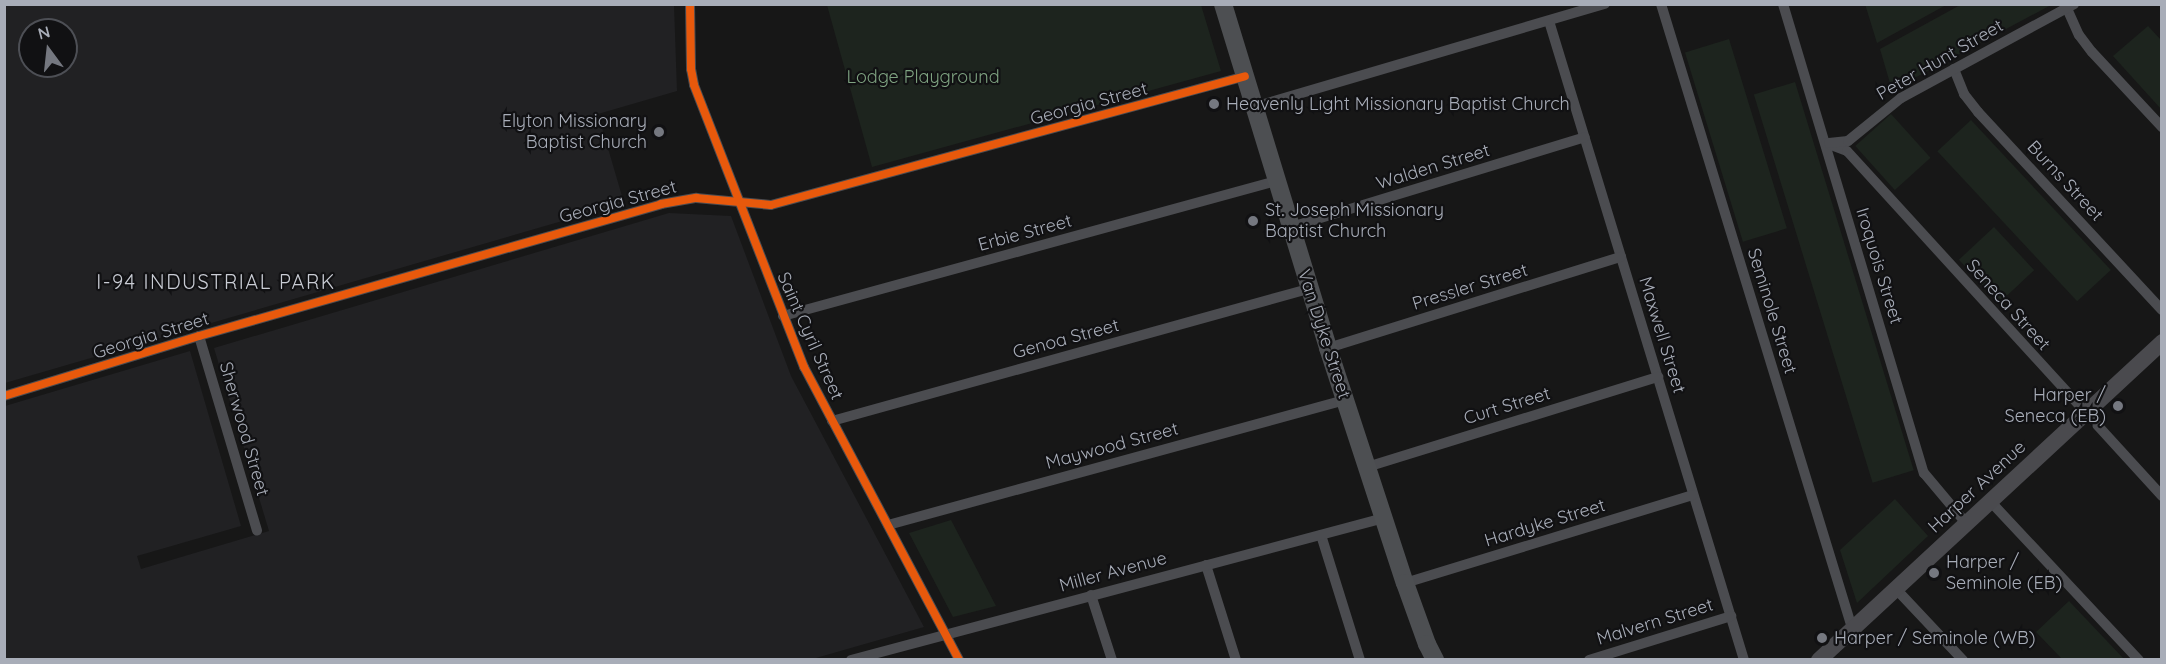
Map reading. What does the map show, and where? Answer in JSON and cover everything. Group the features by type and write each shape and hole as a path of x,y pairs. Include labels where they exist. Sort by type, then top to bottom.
{"main road":[{"name":"Van Dyke Street","path":"1223,4 1276,181 1383,518 1427,644 1436,660"}],"street":[{"name":"Saint Cyril Street","path":"690,4 692,76 783,316 804,367 959,660"},
{"path":"1254,107 1549,21 1578,8 1605,4"},
{"name":"Seminole Street","path":"1661,4 1852,628"},
{"name":"Iroquois Street","path":"1783,4 1924,473 1966,523"},
{"path":"2069,6 2079,35 2092,52 2162,127"},
{"name":"Peter Hunt Street","path":"1826,143 1848,141 1901,98 2069,6"},
{"name":"Maxwell Street","path":"1549,21 1744,660"},
{"name":"Burns Street","path":"1954,69 1964,94 1978,112 2162,310"},
{"name":"Georgia Street","path":"4,396 199,336 674,200 704,198 739,204 771,206 1245,76"},
{"name":"Walden Street","path":"1291,227 1585,137"},
{"name":"Seneca Street","path":"1826,143 1847,151 2162,496"},
{"name":"Erbie Street","path":"783,316 1276,181"},
{"name":"Pressler Street","path":"1328,348 1621,257"},
{"name":"Genoa Street","path":"832,421 1310,290"},
{"name":"Sherwood Street","path":"199,336 257,531"},
{"name":"Harper Avenue","path":"1819,660 2162,342"},
{"name":"Curt Street","path":"1367,467 1658,377"},
{"name":"Maywood Street","path":"888,525 1345,400"},
{"name":"Hardyke Street","path":"1406,583 1694,495"},
{"path":"1990,501 2139,660"},
{"name":"Miller Avenue","path":"851,660 1383,518"},
{"path":"1321,534 1360,660"},
{"path":"1206,565 1236,660"},
{"path":"1896,588 1963,660"},
{"path":"1091,595 1112,660"},
{"name":"Malvern Street","path":"1589,660 1731,616"}],"shaded area":[{"path":"5,4 674,5 677,91 598,114 624,203 5,383"},
{"path":"669,213 731,216 791,376 924,627 809,660 5,660 5,406 190,351 241,526 137,556 141,569 269,531 214,348"}],"green space":[{"path":"1865,4 1946,4 1946,5 1877,43"},
{"path":"1962,4 2051,5 1892,90 1880,49"},
{"name":"Lodge Playground","path":"827,5 1201,5 1221,71 872,167"},
{"path":"2148,26 2161,40 2161,109 2113,56"},
{"path":"1729,39 1787,228 1743,242 1685,52"},
{"path":"1795,82 1914,470 1873,483 1754,95"},
{"path":"1891,114 1930,158 1895,190 1855,146"},
{"path":"1971,120 2111,270 2077,301 1937,151"},
{"path":"1994,227 2034,270 1999,303 1959,260"},
{"path":"1895,499 1928,536 1857,603 1840,550"},
{"path":"951,520 996,606 953,617 909,533"},
{"path":"2069,601 2124,659 2062,659 2036,632"}],"cycle path":[{"path":"690,4 691,69 694,85 804,367 959,660"},
{"path":"4,396 199,336 661,204 696,198 771,205 1245,76"}],"place":[{"name":"Heavenly Light Missionary Baptist Church","path":"1214,104"},
{"name":"Elyton Missionary Baptist Church","path":"659,132"},
{"name":"St. Joseph Missionary Baptist Church","path":"1253,221"},
{"name":"Harper / Seneca (EB)","path":"2118,406"},
{"name":"Harper / Seminole (EB)","path":"1934,573"},
{"name":"Harper / Seminole (WB)","path":"1822,638"}],"district":[{"name":"I-94 INDUSTRIAL PARK","path":"216,281"}]}
